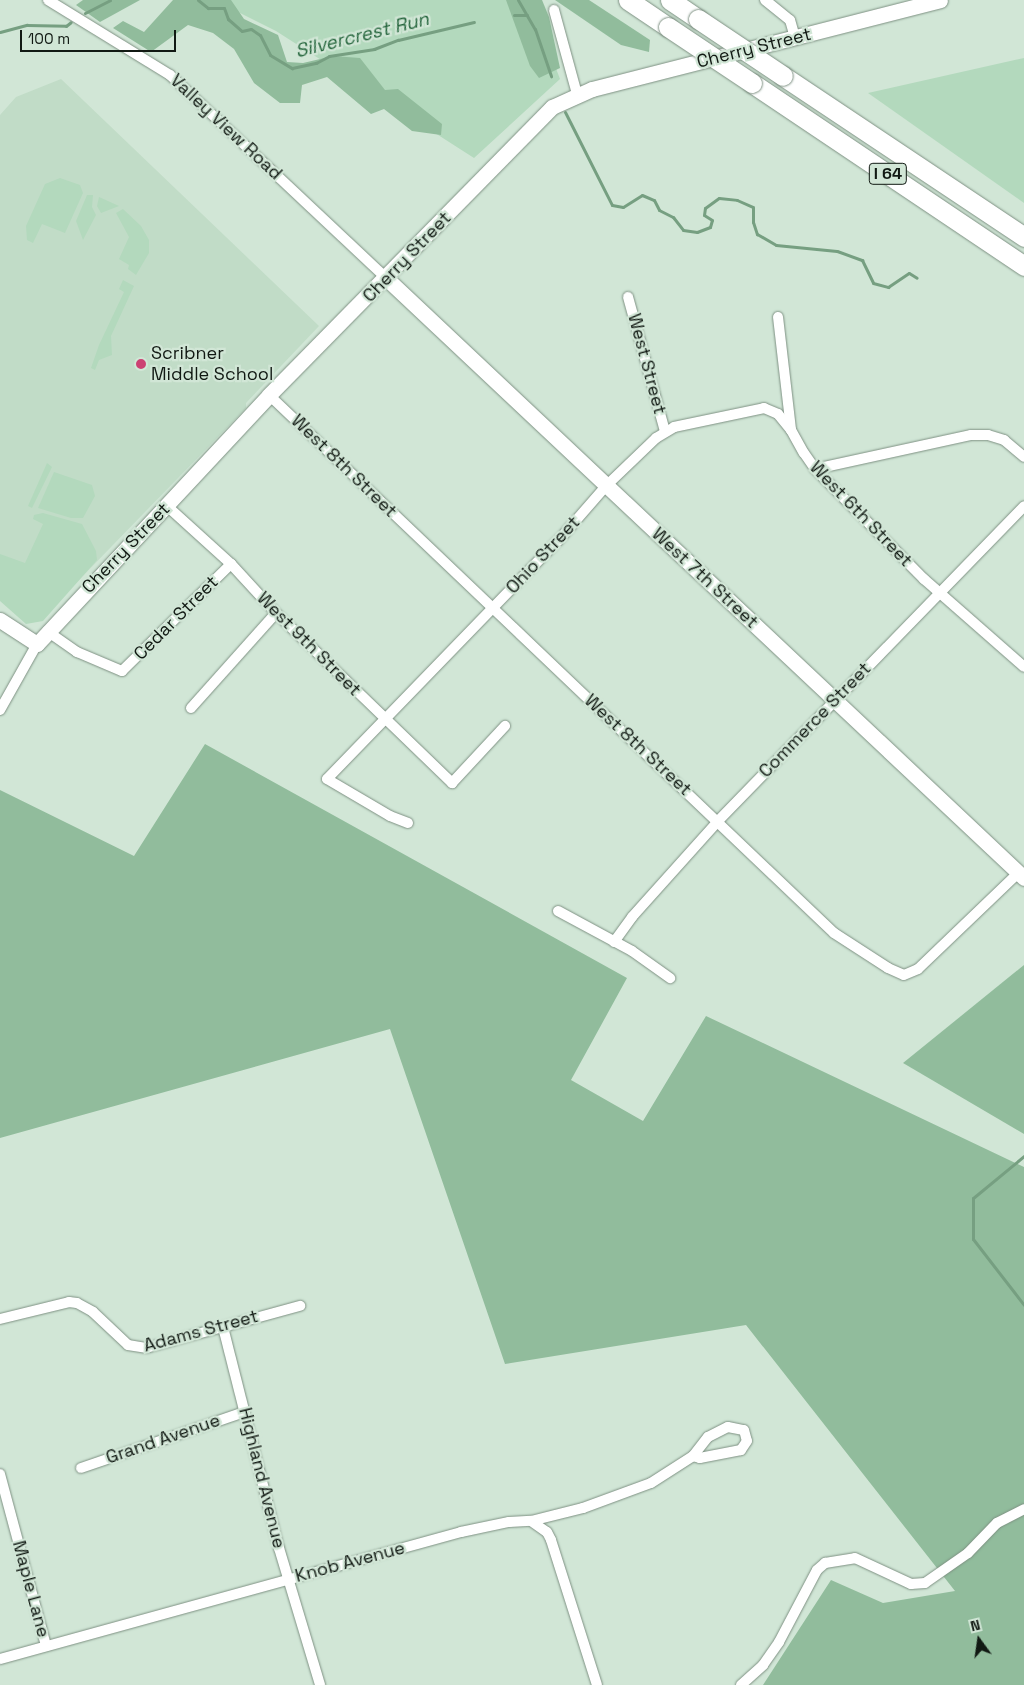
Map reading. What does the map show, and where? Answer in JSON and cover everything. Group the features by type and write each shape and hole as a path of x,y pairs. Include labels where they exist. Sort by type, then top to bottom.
{"highway":[{"name":"I 64","path":"628,0 1024,266"},
{"name":"I 64","path":"670,0 1024,237"}],"street":[{"name":"Valley View Road","path":"48,0 170,75 386,278"},
{"path":"765,0 790,20 794,37"},
{"name":"Cherry Street","path":"0,710 36,644 47,631 167,506 269,395 386,278 542,116 577,94 940,0"},
{"path":"554,10 577,94"},
{"name":"West 7th Street","path":"386,278 1021,876"},
{"name":"West Street","path":"628,297 665,431"},
{"name":"West 6th Street","path":"778,317 791,430 815,469 938,591 1024,668"},
{"name":"West 8th Street","path":"269,395 834,933 904,975 918,969 1021,876"},
{"name":"Ohio Street","path":"408,823 390,816 327,778 493,608 606,486 665,431 764,408 778,414 791,430"},
{"path":"815,469 956,437 984,436 1004,440 1024,457"},
{"name":"West 9th Street","path":"167,506 231,564 276,613 452,783 505,726"},
{"name":"Commerce Street","path":"614,942 632,917 718,821 836,701 938,591 1024,506"},
{"name":"Cedar Street","path":"47,631 77,652 122,672 231,564"},
{"path":"191,708 276,613"},
{"path":"0,620 36,644"},
{"path":"558,911 614,942 670,978"},
{"name":"Adams Street","path":"0,1319 69,1302 77,1303 93,1312 134,1348 146,1348 300,1306"},
{"name":"Highland Avenue","path":"223,1327 289,1579 320,1685"},
{"name":"Grand Avenue","path":"81,1468 245,1412"},
{"name":"Knob Avenue","path":"0,1659 461,1532 509,1522 532,1521 628,1494 693,1456 708,1437 728,1427 744,1430 747,1441 741,1450 700,1458 693,1456"},
{"name":"Maple Lane","path":"0,1474 46,1646"},
{"path":"741,1685 763,1665 779,1642 817,1570 825,1563 855,1558 911,1584 925,1583 968,1553 997,1523 1024,1509"},
{"path":"532,1521 546,1532 551,1540 597,1685"}],"shaded area":[{"path":"83,0 140,0 100,22 76,5"},
{"path":"173,0 231,0 244,19 278,35 287,62 303,63 333,56 360,58 385,90 398,89 442,124 441,135 412,131 384,109 371,114 327,77 302,85 300,103 280,103 254,83 234,49 213,33 188,25 151,52 113,28 123,21 144,32"},
{"path":"214,0 530,0 560,79 474,158 276,31"},
{"path":"506,0 542,0 549,17 560,68 539,78 530,66"},
{"path":"555,0 589,0 650,40 649,52 621,45"},
{"path":"1024,58 1024,203 868,93"},
{"name":"Scribner Middle School","path":"61,79 319,326 246,403 246,408 44,616 0,599 0,115 16,97"},
{"path":"60,178 80,185 83,193 65,233 42,224 33,243 27,240 26,226 45,184"},
{"path":"87,195 93,195 92,207 96,215 83,240 76,221"},
{"path":"99,197 119,206 101,213 97,206"},
{"path":"123,209 141,226 149,240 149,253 136,275 128,269 129,265 119,259 129,237 116,213"},
{"path":"123,280 134,286 111,336 112,355 99,360 95,370 91,368 99,345 124,292 119,289"},
{"path":"47,463 52,467 32,508 28,506"},
{"path":"54,472 92,485 95,496 83,518 71,518 38,508"},
{"path":"43,513 82,524 96,551 97,560 43,621 26,624 0,601 0,554 25,563 43,524 33,519 34,515"},
{"path":"205,744 627,978 571,1080 643,1121 706,1016 1024,1167 1024,1685 763,1685 831,1580 883,1603 955,1591 746,1325 505,1364 390,1029 0,1138 0,790 134,856"},
{"path":"1024,965 1024,1134 903,1063"}],"waterway":[{"name":"Silvercrest Run","path":"85,13 110,0"},
{"name":"Silvercrest Run","path":"198,0 208,8 224,8 228,19 242,31 251,29 260,35 270,55 292,68 316,63 329,56 374,49 398,40 474,22"},
{"path":"518,0 535,29 551,76"},
{"name":"Silvercrest Run","path":"514,15 527,15"},
{"name":"Silvercrest Run","path":"0,32 27,25 66,26 71,22"},
{"path":"565,112 612,205 623,207 642,195 654,200 659,210 673,217 683,230 697,232 710,227 712,220 704,215 705,208 719,198 737,200 753,207 753,222 757,234 776,245 837,251 862,260 873,283 888,287 909,273 917,278"},
{"path":"1024,1156 973,1198 973,1239 1024,1305"}],"place":[{"name":"Scribner Middle School","path":"141,364"}]}
